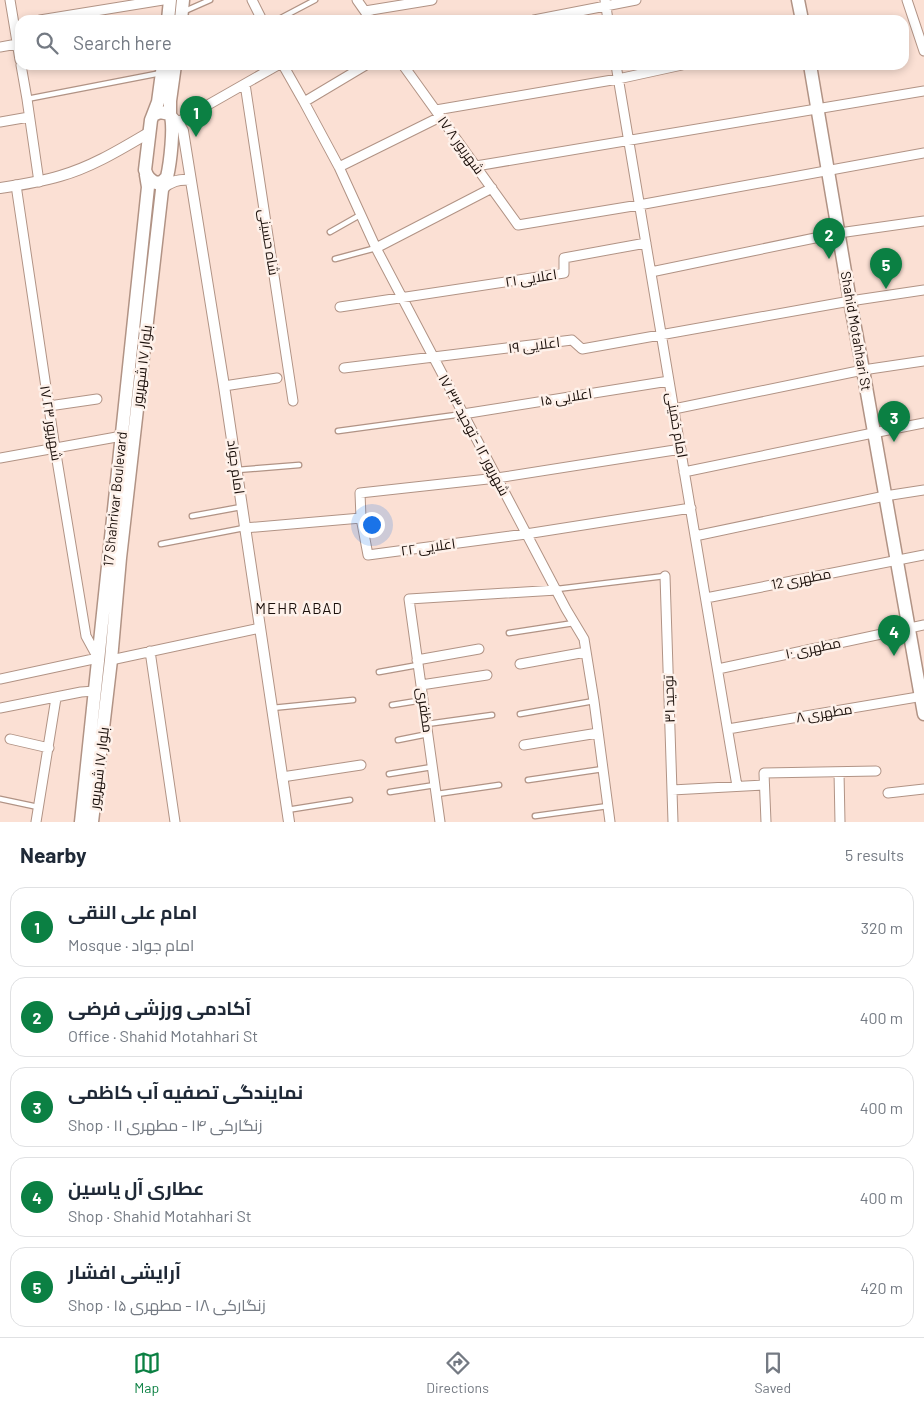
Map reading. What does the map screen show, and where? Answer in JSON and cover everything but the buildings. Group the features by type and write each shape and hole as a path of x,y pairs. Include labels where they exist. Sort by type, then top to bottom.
{"main road":[{"path":"168,15 170,0"},
{"path":"798,0 801,15"},
{"path":"153,115 158,102 163,70"},
{"path":"173,117 170,101 174,70"},
{"name":"Shahid Motahhari St","path":"811,70 873,433 924,714"},
{"path":"153,115 160,112 173,117"},
{"name":"17 Shahrivar Boulevard","path":"81,822 95,691 105,659 122,436 148,187 145,170 153,115"},
{"name":"بلوار ۱۷ شهریور","path":"92,822 105,659 120,558 164,184 168,172 173,117"},
{"path":"146,175 151,181 164,184"}],"street":[{"path":"10,0 15,17"},
{"path":"71,15 163,0"},
{"path":"252,0 260,15"},
{"path":"357,0 367,15"},
{"path":"365,12 380,4 432,0"},
{"path":"555,15 605,3 636,0"},
{"path":"907,0 924,51"},
{"path":"909,22 914,22"},
{"path":"0,47 15,44"},
{"path":"22,70 39,182"},
{"path":"173,117 245,84 269,70"},
{"name":"۱۷ شهریور ۱۲ - توحید ۳۳","path":"286,70 339,167 360,215 401,298 526,534 584,638 610,822"},
{"path":"304,102 358,70"},
{"name":"۱۷ شهریور ۸","path":"407,70 518,225 639,205"},
{"name":"امام خمینی","path":"617,70 737,786"},
{"path":"339,167 438,113 659,70"},
{"name":"شاه حسینی","path":"245,84 293,401"},
{"path":"476,166 924,90"},
{"path":"0,122 30,116"},
{"name":"امام جواد","path":"173,117 183,130 224,386 289,822"},
{"path":"0,188 39,182 62,176 88,166 120,150 150,132"},
{"path":"639,205 924,153"},
{"path":"164,184 175,180 190,180"},
{"name":"۱۷ شهریور ۲۳","path":"16,185 55,448 86,636 105,659"},
{"path":"376,248 492,188"},
{"path":"651,272 839,233 924,220"},
{"name":"اعلایی ۲۱","path":"401,298 564,273 564,258 646,243"},
{"path":"662,336 850,301 924,290"},
{"path":"340,308 401,298"},
{"name":"اعلایی ۱۹","path":"433,358 572,340 582,349 662,336"},
{"path":"344,368 433,358"},
{"path":"674,409 863,370 924,361"},
{"path":"224,386 278,378"},
{"name":"اعلایی ۱۵","path":"463,414 669,381"},
{"path":"49,406 97,399"},
{"path":"684,472 924,423"},
{"path":"0,458 122,436"},
{"path":"244,528 360,518 360,494 497,478 681,449"},
{"path":"695,536 885,496 924,490"},
{"path":"526,534 691,508"},
{"name":"اعلایی ۲۲","path":"360,518 368,555 526,534"},
{"name":"مطهری 12","path":"706,598 924,555"},
{"name":"توحید ۳۱","path":"665,576 673,822"},
{"name":"مظفری","path":"440,822 409,598 557,590"},
{"name":"مطهری ۱۰","path":"718,669 924,625"},
{"path":"0,679 260,628"},
{"path":"418,662 479,649"},
{"path":"150,651 175,822"},
{"path":"520,664 586,652"},
{"path":"421,685 488,675"},
{"path":"0,708 95,691"},
{"name":"مطهری ۸","path":"728,729 922,696"},
{"path":"36,822 56,698"},
{"path":"524,744 598,733"},
{"path":"10,739 48,748"},
{"path":"282,777 360,765"},
{"path":"766,822 764,773 876,771"},
{"path":"839,772 840,822"},
{"path":"672,790 764,785"},
{"path":"888,793 924,789"}],"lane":[{"path":"182,11 210,0"},
{"path":"286,15 315,0"},
{"path":"27,99 158,70"},
{"path":"330,232 360,215"},
{"path":"335,259 376,248"},
{"path":"338,431 463,414"},
{"path":"236,470 299,464"},
{"path":"192,516 241,507"},
{"path":"161,544 244,528"},
{"path":"557,590 665,576"},
{"path":"509,633 575,622"},
{"path":"379,672 418,662"},
{"path":"272,708 353,700"},
{"path":"392,705 423,700"},
{"path":"520,714 594,702"},
{"path":"427,724 492,715"},
{"path":"398,740 428,734"},
{"path":"389,774 433,767"},
{"path":"528,780 603,769"},
{"path":"390,792 498,785"},
{"path":"0,799 39,808"},
{"path":"287,810 350,800"},
{"path":"536,816 608,806"}],"place":[{"name":"امام علی النقی","path":"196,137"},
{"name":"آکادمی ورزشی فرضی","path":"829,259"},
{"name":"آرایشی افشار","path":"886,289"},
{"name":"نمایندگی تصفیه آب کاظمی","path":"894,442"},
{"name":"عطاری آل یاسین","path":"894,656"}],"district":[{"name":"MEHR ABAD","path":"299,609"}]}
